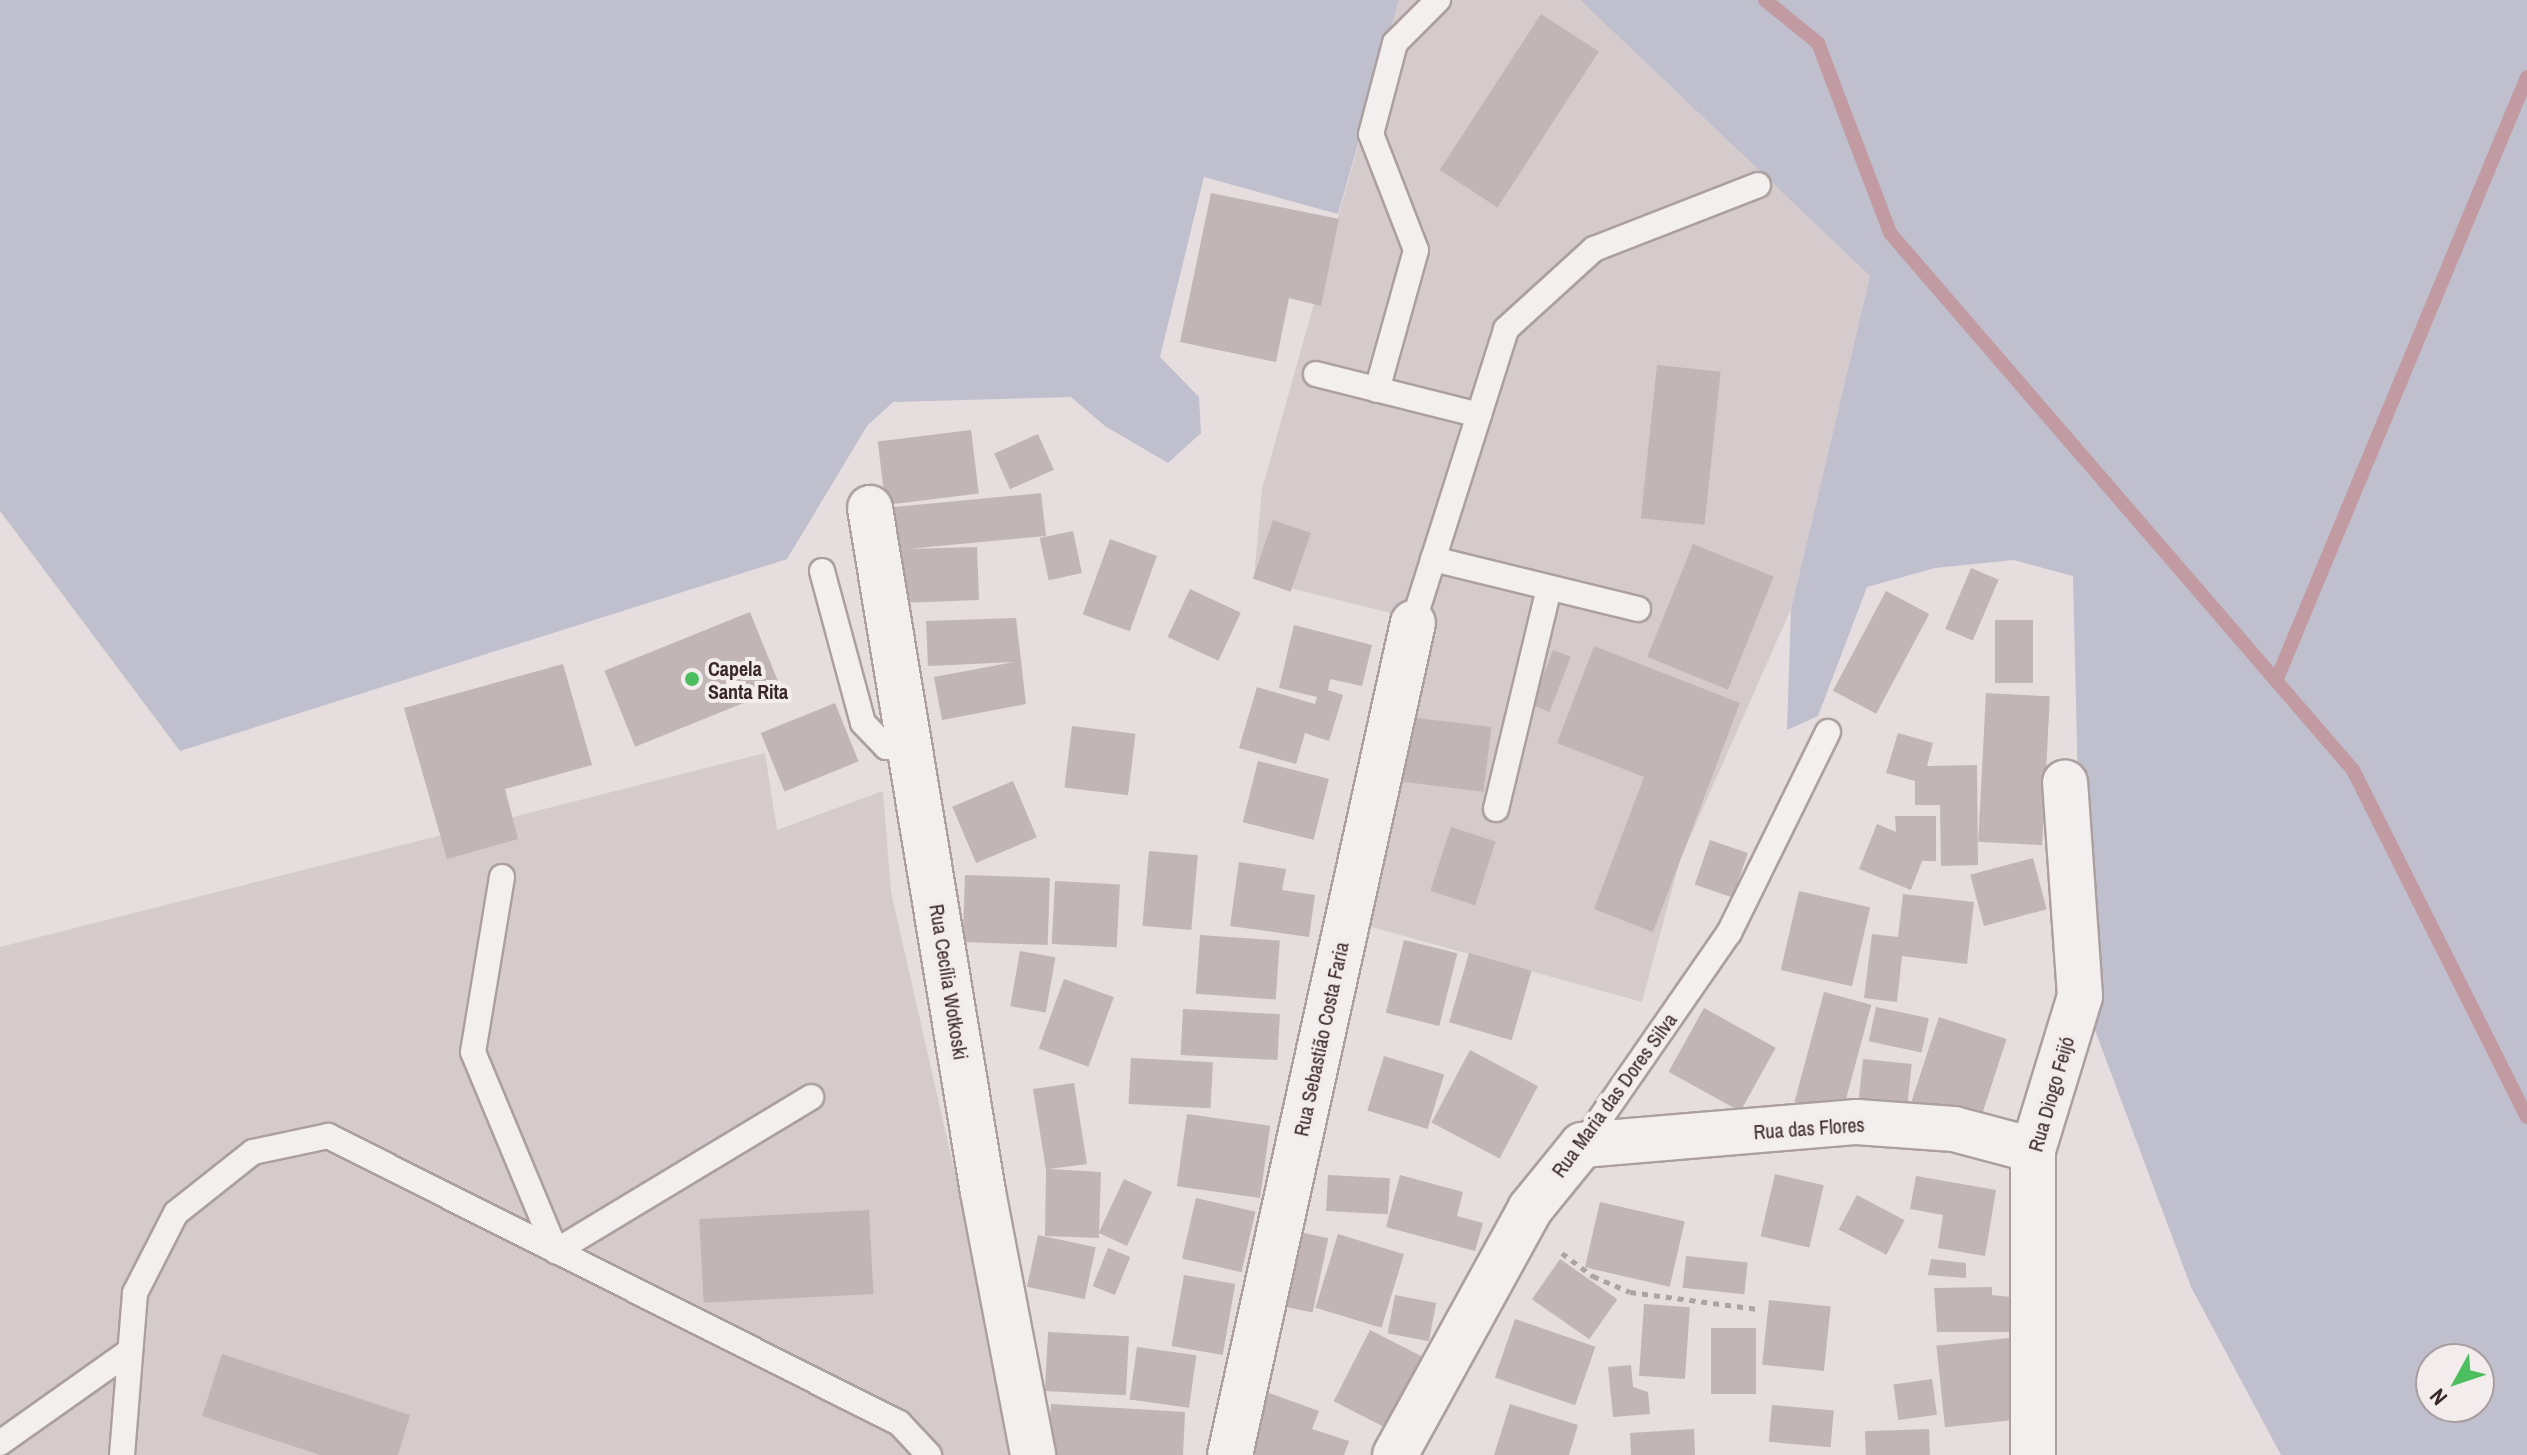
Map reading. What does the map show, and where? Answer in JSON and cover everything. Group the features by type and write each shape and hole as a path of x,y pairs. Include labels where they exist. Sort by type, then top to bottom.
{"street":[{"name":"Rua Cecília Wotkoski","path":"870,508 911,741 983,1192 1033,1455"},
{"name":"Rua Sebastião Costa Faria","path":"1230,1455 1413,623"},
{"name":"Rua Diogo Feijó","path":"2033,1455 2033,1150 2080,996 2065,783"},
{"name":"Rua das Flores","path":"1582,1145 1857,1122 1954,1129 2033,1150"},
{"name":"Rua Maria das Dores Silva","path":"1395,1455 1520,1227 1582,1145"}],"lane":[{"path":"1377,390 1416,250 1371,134 1395,43 1438,0"},
{"path":"1413,623 1506,329 1594,249 1758,185"},
{"path":"1316,374 1479,415"},
{"path":"1433,559 1638,609"},
{"path":"822,571 863,723 886,747 911,741"},
{"path":"1496,809 1549,588"},
{"name":"Rua Maria das Dores Silva","path":"1582,1145 1729,933 1828,732"},
{"path":"502,877 473,1052 556,1251"},
{"path":"556,1251 811,1097"},
{"path":"122,1455 135,1293 176,1213 253,1152 328,1136 899,1423 929,1455"},
{"path":"0,1443 130,1351"}],"path":[{"path":"1520,1227 1593,1276 1630,1292 1758,1309"}],"shaded area":[{"path":"0,0 1399,0 1338,214 1204,177 1160,357 1199,397 1201,433 1168,463 1105,426 1071,397 893,402 867,426 787,559 180,751 0,511"},
{"path":"1399,0 1580,0 1870,276 1791,609 1680,860 1642,1002 1343,919 1423,621 1254,579 1262,489"},
{"path":"1580,0 2527,0 2527,1455 2281,1455 2191,1287 2083,998 2073,576 2014,560 1935,568 1867,587 1818,716 1787,730 1791,609 1870,276"},
{"path":"765,753 777,830 883,791 891,892 1019,1455 0,1455 0,947"}],"building":[{"path":"1541,14 1599,52 1498,208 1440,170"},
{"path":"1211,193 1339,219 1321,306 1289,298 1276,362 1180,342"},
{"path":"1657,365 1721,372 1705,525 1641,518"},
{"path":"971,430 979,494 886,505 878,441"},
{"path":"1038,434 1054,470 1010,489 994,454"},
{"path":"1041,493 1046,536 907,549 977,547 979,600 902,603 894,507"},
{"path":"1273,520 1311,533 1291,592 1253,579"},
{"path":"1073,531 1082,573 1049,580 1040,538"},
{"path":"1110,539 1157,556 1130,631 1083,614"},
{"path":"1693,544 1774,577 1728,690 1647,657"},
{"path":"1971,568 1999,580 1973,640 1945,629"},
{"path":"1190,589 1241,613 1218,661 1168,637"},
{"path":"1886,591 1929,614 1876,714 1833,691"},
{"name":"Capela Santa Rita","path":"750,612 781,688 635,747 604,671"},
{"path":"1016,618 1026,704 942,720 934,677 1014,662 928,666 926,621"},
{"path":"1995,620 2033,620 2033,683 1995,683"},
{"path":"1294,625 1372,645 1362,686 1330,679 1328,690 1343,695 1329,741 1305,733 1296,764 1239,748 1257,687 1315,704 1317,697 1279,688"},
{"path":"1594,646 1740,703 1653,932 1594,909 1644,777 1557,743"},
{"path":"1553,650 1571,657 1550,712 1532,705"},
{"path":"563,664 592,765 505,789 518,839 447,859 404,708"},
{"path":"1986,693 2050,696 2042,845 1978,842"},
{"path":"835,703 859,761 784,791 761,733"},
{"path":"1409,717 1491,727 1483,792 1401,782"},
{"path":"1072,726 1136,734 1128,795 1064,788"},
{"path":"1898,733 1933,743 1927,766 1977,765 1978,865 1941,866 1940,805 1915,805 1915,781 1886,773"},
{"path":"1258,761 1329,779 1314,840 1243,822"},
{"path":"1013,781 1037,837 976,863 952,807"},
{"path":"1895,816 1936,816 1936,861 1922,861 1911,890 1859,869 1877,824 1896,832"},
{"path":"1451,827 1496,842 1475,905 1430,891"},
{"path":"1710,840 1748,853 1733,897 1695,884"},
{"path":"1149,851 1198,855 1191,930 1142,926"},
{"path":"2033,858 2047,909 1984,926 1970,875"},
{"path":"1239,862 1286,869 1282,890 1315,895 1309,937 1230,926"},
{"path":"965,875 1050,878 1048,945 963,942"},
{"path":"1055,881 1120,884 1117,947 1052,944"},
{"path":"1799,891 1870,907 1852,986 1781,970"},
{"path":"1903,894 1974,902 1967,964 1902,956 1897,1002 1864,998 1872,934 1898,937"},
{"path":"1200,935 1280,941 1276,999 1196,994"},
{"path":"1404,940 1457,953 1439,1026 1386,1013"},
{"path":"1020,951 1055,957 1046,1012 1010,1006"},
{"path":"1469,953 1531,971 1512,1040 1449,1022"},
{"path":"1064,979 1114,997 1088,1067 1039,1049"},
{"path":"1824,992 1871,1005 1842,1115 1794,1102"},
{"path":"1876,1007 1929,1018 1922,1052 1869,1041"},
{"path":"1704,1008 1776,1048 1740,1112 1669,1072"},
{"path":"1183,1009 1280,1014 1277,1060 1181,1055"},
{"path":"1939,1017 2007,1039 1978,1126 1911,1104"},
{"path":"1470,1050 1538,1086 1499,1159 1432,1122"},
{"path":"1384,1056 1444,1074 1428,1129 1367,1111"},
{"path":"1131,1058 1213,1062 1210,1108 1129,1104"},
{"path":"1863,1059 1912,1064 1907,1113 1858,1108"},
{"path":"1074,1083 1087,1164 1049,1169 1101,1172 1099,1232 1124,1179 1152,1192 1127,1246 1099,1233 1099,1238 1045,1236 1046,1170 1033,1089"},
{"path":"1187,1114 1270,1126 1260,1198 1177,1186"},
{"path":"1775,1174 1824,1185 1809,1248 1761,1236"},
{"path":"1328,1175 1390,1178 1388,1214 1326,1211"},
{"path":"1400,1175 1463,1192 1457,1216 1483,1223 1475,1251 1386,1227"},
{"path":"1916,1176 1996,1190 1985,1256 1938,1248 1943,1215 1910,1209"},
{"path":"1857,1195 1905,1220 1886,1255 1839,1229"},
{"path":"1196,1198 1255,1212 1241,1272 1182,1258"},
{"path":"1600,1202 1685,1222 1670,1287 1585,1267"},
{"path":"869,1210 873,1294 704,1303 699,1219"},
{"path":"1299,1232 1328,1238 1313,1313 1283,1306"},
{"path":"1338,1234 1404,1254 1381,1328 1315,1308"},
{"path":"1038,1235 1096,1247 1085,1299 1027,1287"},
{"path":"1108,1248 1130,1257 1115,1295 1093,1286"},
{"path":"1686,1256 1748,1262 1744,1294 1683,1288"},
{"path":"1560,1259 1617,1299 1589,1339 1532,1299"},
{"path":"1931,1259 1966,1263 1966,1278 1928,1275"},
{"path":"1184,1275 1235,1284 1223,1355 1171,1346"},
{"path":"1992,1287 1992,1295 2019,1298 2020,1332 1937,1332 1934,1288"},
{"path":"1395,1295 1436,1303 1429,1341 1388,1333"},
{"path":"1769,1300 1831,1306 1824,1371 1762,1365"},
{"path":"1644,1304 1690,1307 1685,1379 1639,1376"},
{"path":"1515,1319 1595,1347 1575,1405 1495,1378"},
{"path":"1711,1328 1756,1328 1756,1394 1711,1394"},
{"path":"1370,1330 1423,1357 1387,1429 1334,1401"},
{"path":"1048,1332 1129,1336 1126,1395 1045,1391"},
{"path":"2009,1338 2018,1420 1945,1427 1936,1346"},
{"path":"1137,1347 1196,1355 1189,1408 1130,1399"},
{"path":"222,1354 410,1415 398,1455 320,1455 202,1416"},
{"path":"1631,1365 1633,1387 1648,1392 1650,1414 1613,1417 1608,1367"},
{"path":"1932,1379 1937,1415 1898,1420 1893,1384"},
{"path":"1264,1391 1319,1411 1312,1429 1349,1441 1344,1455 1242,1455"},
{"path":"1051,1404 1185,1412 1183,1455 1048,1455"},
{"path":"1510,1404 1578,1425 1569,1455 1494,1455"},
{"path":"1772,1405 1834,1410 1831,1447 1769,1442"},
{"path":"1694,1429 1695,1455 1631,1455 1630,1433"},
{"path":"1929,1429 1930,1455 1866,1455 1865,1431"}],"waterway":[{"path":"1765,0 1818,43 1890,233 2353,770 2527,1117"},
{"path":"2276,681 2527,77"}],"place":[{"name":"Capela Santa Rita","path":"692,679"}]}
